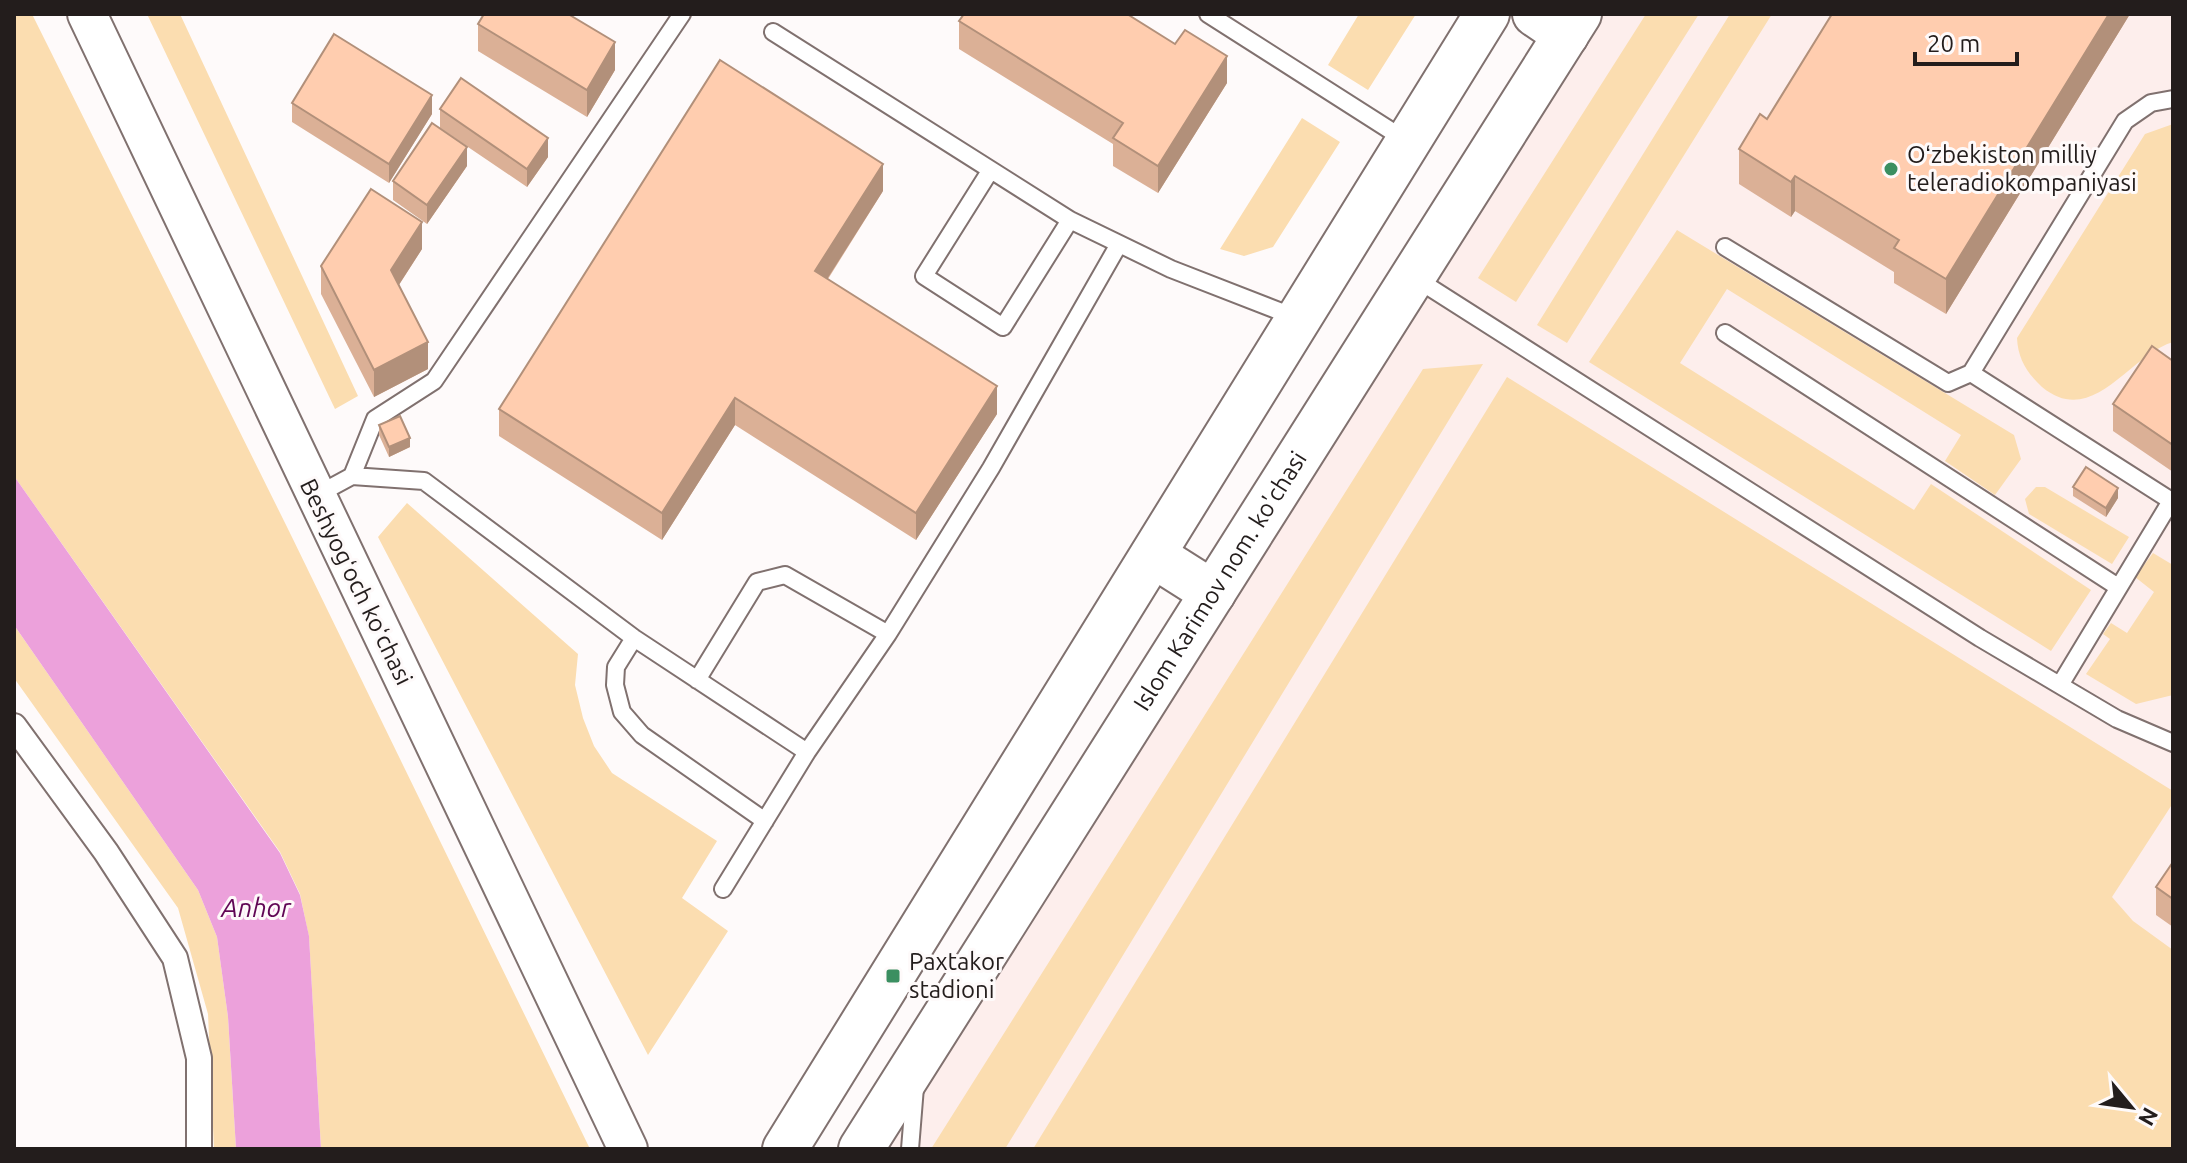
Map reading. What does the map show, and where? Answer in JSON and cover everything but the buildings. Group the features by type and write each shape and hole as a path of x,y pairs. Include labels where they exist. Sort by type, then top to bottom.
{"main road":[{"path":"785,1149 1487,14"},
{"name":"Islom Karimov nom. ko'chasi","path":"861,1149 1413,277 1560,21"},
{"path":"1153,555 1213,593"}],"street":[{"name":"Beshyogʻoch koʻchasi","path":"87,14 331,487 628,1149"},
{"name":"Beshyogʻoch koʻchasi","path":"107,14 542,924 646,1149"},
{"path":"14,726 106,852 175,958 199,1058 199,1149"}],"lane":[{"path":"331,487 375,419 434,381 682,14"},
{"path":"1208,14 1408,142"},
{"path":"773,32 1070,220 1171,269 1299,319"},
{"path":"1725,247 1948,383 1971,373 2125,121 2151,103 2173,99"},
{"path":"990,171 924,276 1003,327 1070,220"},
{"path":"723,889 807,752 888,634 991,468 1119,244"},
{"path":"1413,277 1980,638 2117,719 2173,743"},
{"path":"1725,333 2118,587"},
{"path":"1971,373 2172,501 2060,685"},
{"path":"331,487 424,481 634,638 807,752"},
{"path":"697,680 757,582 785,575 888,634"},
{"path":"634,638 616,667 615,685 622,712 642,735 765,821"},
{"path":"910,1149 916,1062"}],"shaded area":[{"path":"14,14 32,14 289,531 590,1149 321,1149 309,937 300,894 280,852 14,476"},
{"path":"147,14 180,14 358,396 335,409"},
{"path":"1359,14 1416,14 1368,90 1328,65"},
{"path":"1579,14 2173,14 2173,1149 861,1149"},
{"path":"1646,14 1699,14 1516,302 1478,278"},
{"path":"1730,14 1772,14 1567,343 1537,325"},
{"path":"1302,118 1340,142 1273,247 1244,256 1220,249"},
{"path":"2173,124 2173,342 2157,349 2094,395 2078,400 2060,398 2042,387 2028,371 2019,353 2017,338 2145,134"},
{"path":"1677,230 2014,435 2021,459 1995,495 1945,461 1961,435 1727,289 1680,363 1914,510 1931,484 2091,590 2051,651 1589,362"},
{"path":"1483,364 1005,1149 931,1149 1423,369"},
{"path":"1507,377 2173,791 2173,803 2112,897 2133,921 2173,950 2173,1149 1033,1149"},
{"path":"2036,487 2045,487 2129,537 2112,564 2029,514 2025,499"},
{"path":"407,503 578,654 575,685 583,718 594,746 612,773 717,841 682,898 728,931 648,1055 378,537"},
{"path":"2153,553 2173,565 2173,695 2136,704 2086,674 2110,639 2103,634 2111,623 2127,633 2154,592 2135,577"},
{"path":"14,625 198,890 217,937 228,1017 236,1149 214,1149 208,1014 178,908 14,678"}],"water":[{"name":"Anhor","path":"14,476 280,853 300,895 309,936 321,1149 236,1149 228,1017 217,937 198,890 14,625"}],"place":[{"name":"Oʻzbekiston milliy teleradiokompaniyasi","path":"1891,169"},
{"name":"Paxtakor stadioni","path":"893,976"}]}
